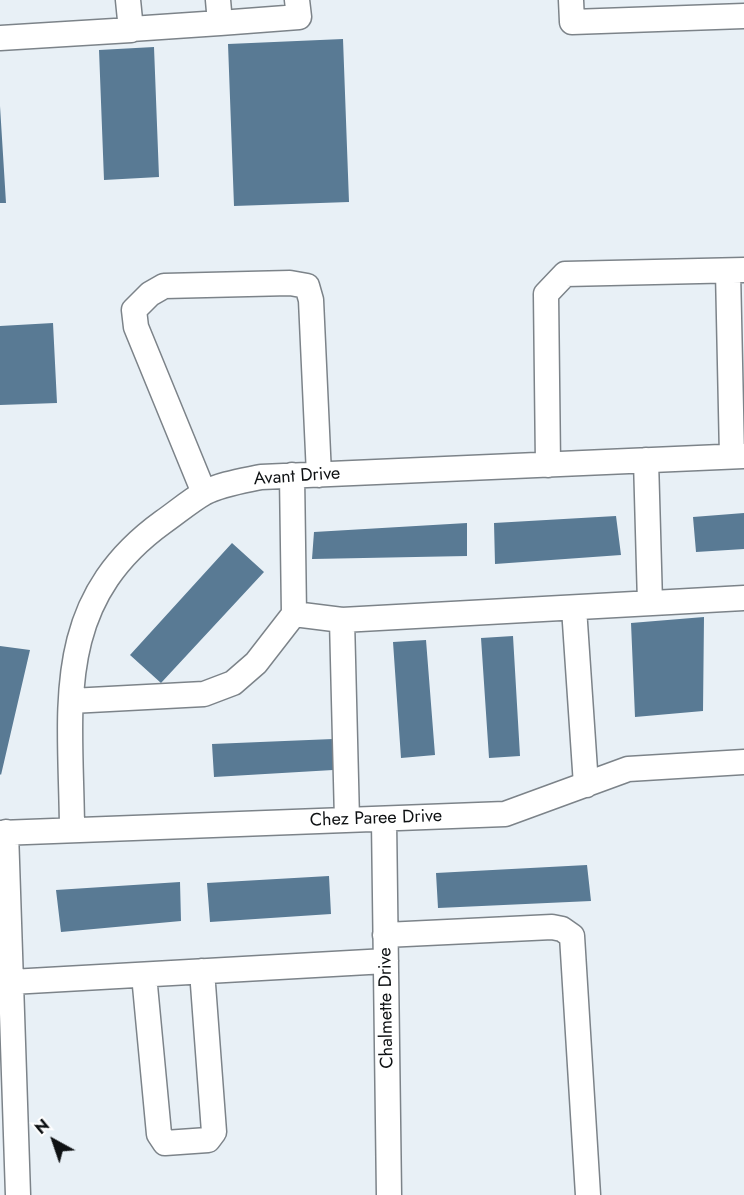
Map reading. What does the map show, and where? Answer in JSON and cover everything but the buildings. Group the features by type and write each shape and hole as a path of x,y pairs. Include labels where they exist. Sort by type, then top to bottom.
{"street":[{"path":"128,0 131,29"},
{"path":"0,38 131,29 219,11 299,17 297,0"},
{"path":"571,0 572,22 744,16"},
{"path":"548,465 546,294 565,274 736,271 738,456"},
{"path":"204,493 136,327 134,310 150,294 164,286 290,283 307,286 311,300 319,475"},
{"name":"Avant Drive","path":"72,828 71,701 76,650 86,615 104,582 124,556 148,533 204,493 261,477 738,456"},
{"path":"646,460 650,603"},
{"path":"71,701 204,694 233,682 256,663 294,614 292,476"},
{"path":"294,614 342,620 744,598"},
{"path":"574,608 586,785"},
{"path":"342,620 347,820"},
{"name":"Chez Paree Drive","path":"3,833 72,828 384,820 505,814 628,769 744,762"},
{"name":"Chalmette Drive","path":"384,820 389,1195"},
{"path":"3,833 11,982 8,1138 18,1195"},
{"path":"386,935 552,927 562,929 572,936 588,1195"},
{"path":"11,982 386,961"},
{"path":"144,975 159,1134 165,1143 208,1140 214,1132 202,971"}]}
